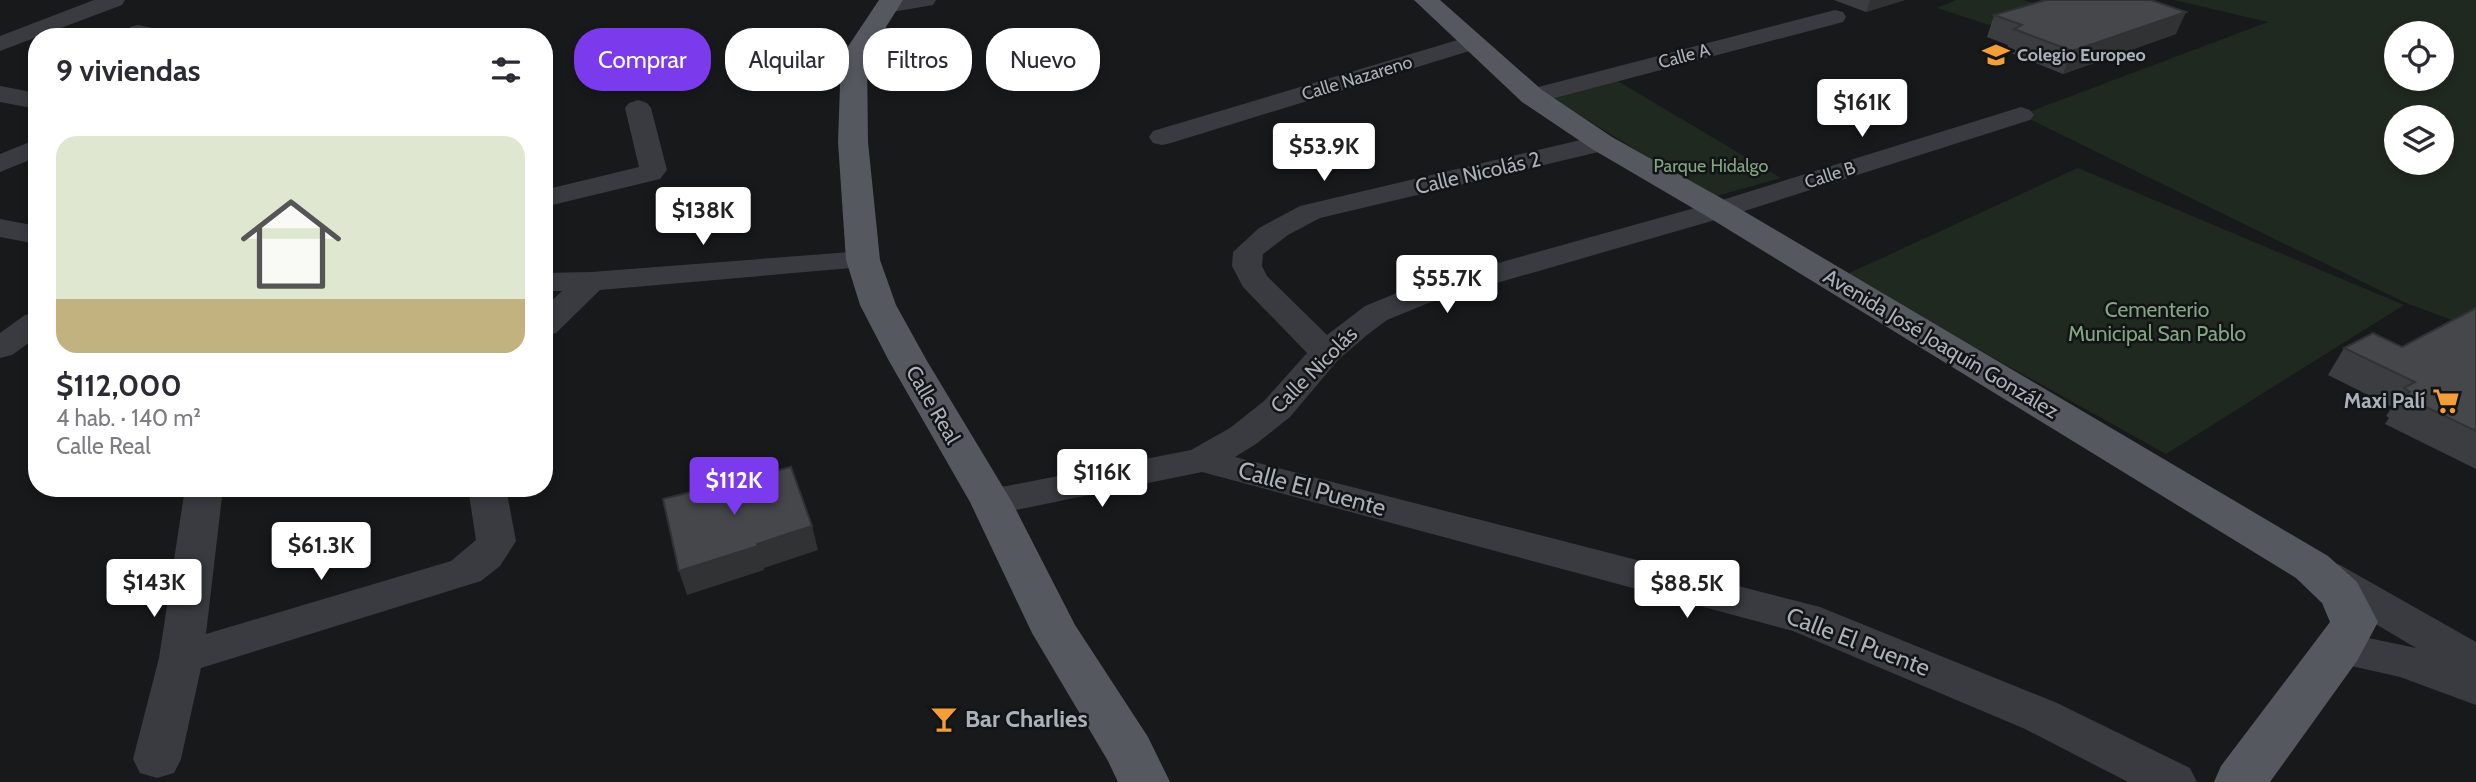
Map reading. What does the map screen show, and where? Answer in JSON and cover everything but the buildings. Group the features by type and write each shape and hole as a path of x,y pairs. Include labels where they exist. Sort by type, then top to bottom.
{"main road":[{"name":"Avenida José Joaquín González","path":"1426,0 1532,96 1602,143 1719,210 2312,567"},
{"name":"Calle Real","path":"888,3 854,57 853,142 863,260 878,305 908,362 991,502 1056,633 1130,752 1144,782"},
{"path":"2240,782 2340,648 2354,622 2341,594 2312,567"}],"street":[{"path":"34,28 114,0"},
{"path":"888,3 925,0"},
{"name":"Calle A","path":"1532,96 1835,17"},
{"path":"6,38 28,30"},
{"name":"Calle Nazareno","path":"1162,137 1471,43"},
{"path":"0,94 28,99"},
{"path":"553,197 645,176 653,170 638,108"},
{"name":"Calle B","path":"1719,210 2021,115"},
{"name":"Calle Nicolás 2","path":"1326,353 1254,280 1248,266 1248,253 1260,241 1286,222 1310,212 1602,143"},
{"path":"0,164 28,151"},
{"name":"Calle Nicolás","path":"991,502 1202,460 1243,436 1277,409 1326,353 1376,313 1420,295 1719,210"},
{"path":"0,228 28,233"},
{"path":"553,282 863,260"},
{"path":"553,317 591,281"},
{"path":"0,348 28,328"},
{"name":"Calle El Puente","path":"1202,460 1805,618 2041,716 2173,782"},
{"path":"157,759 181,658 203,497"},
{"path":"181,658 466,571 486,556 496,541 489,497"},
{"name":"Avenida José Joaquín González","path":"2312,567 2476,663"},
{"path":"2340,648 2406,662 2476,688"}],"green space":[{"path":"1956,0 2023,0 2037,4 1989,25 1937,8"},
{"path":"2174,0 2476,0 2476,329 2406,303 2021,115 2268,22"},
{"name":"Parque Hidalgo","path":"1616,80 1781,178 1713,197 1550,97"},
{"name":"Cementerio Municipal San Pablo","path":"2078,168 2404,305 2166,454 1845,275"}],"place":[{"name":"Colegio Europeo","path":"1996,55"},
{"name":"Maxi Palí","path":"2446,401"},
{"name":"Bar Charlies","path":"944,719"}]}
